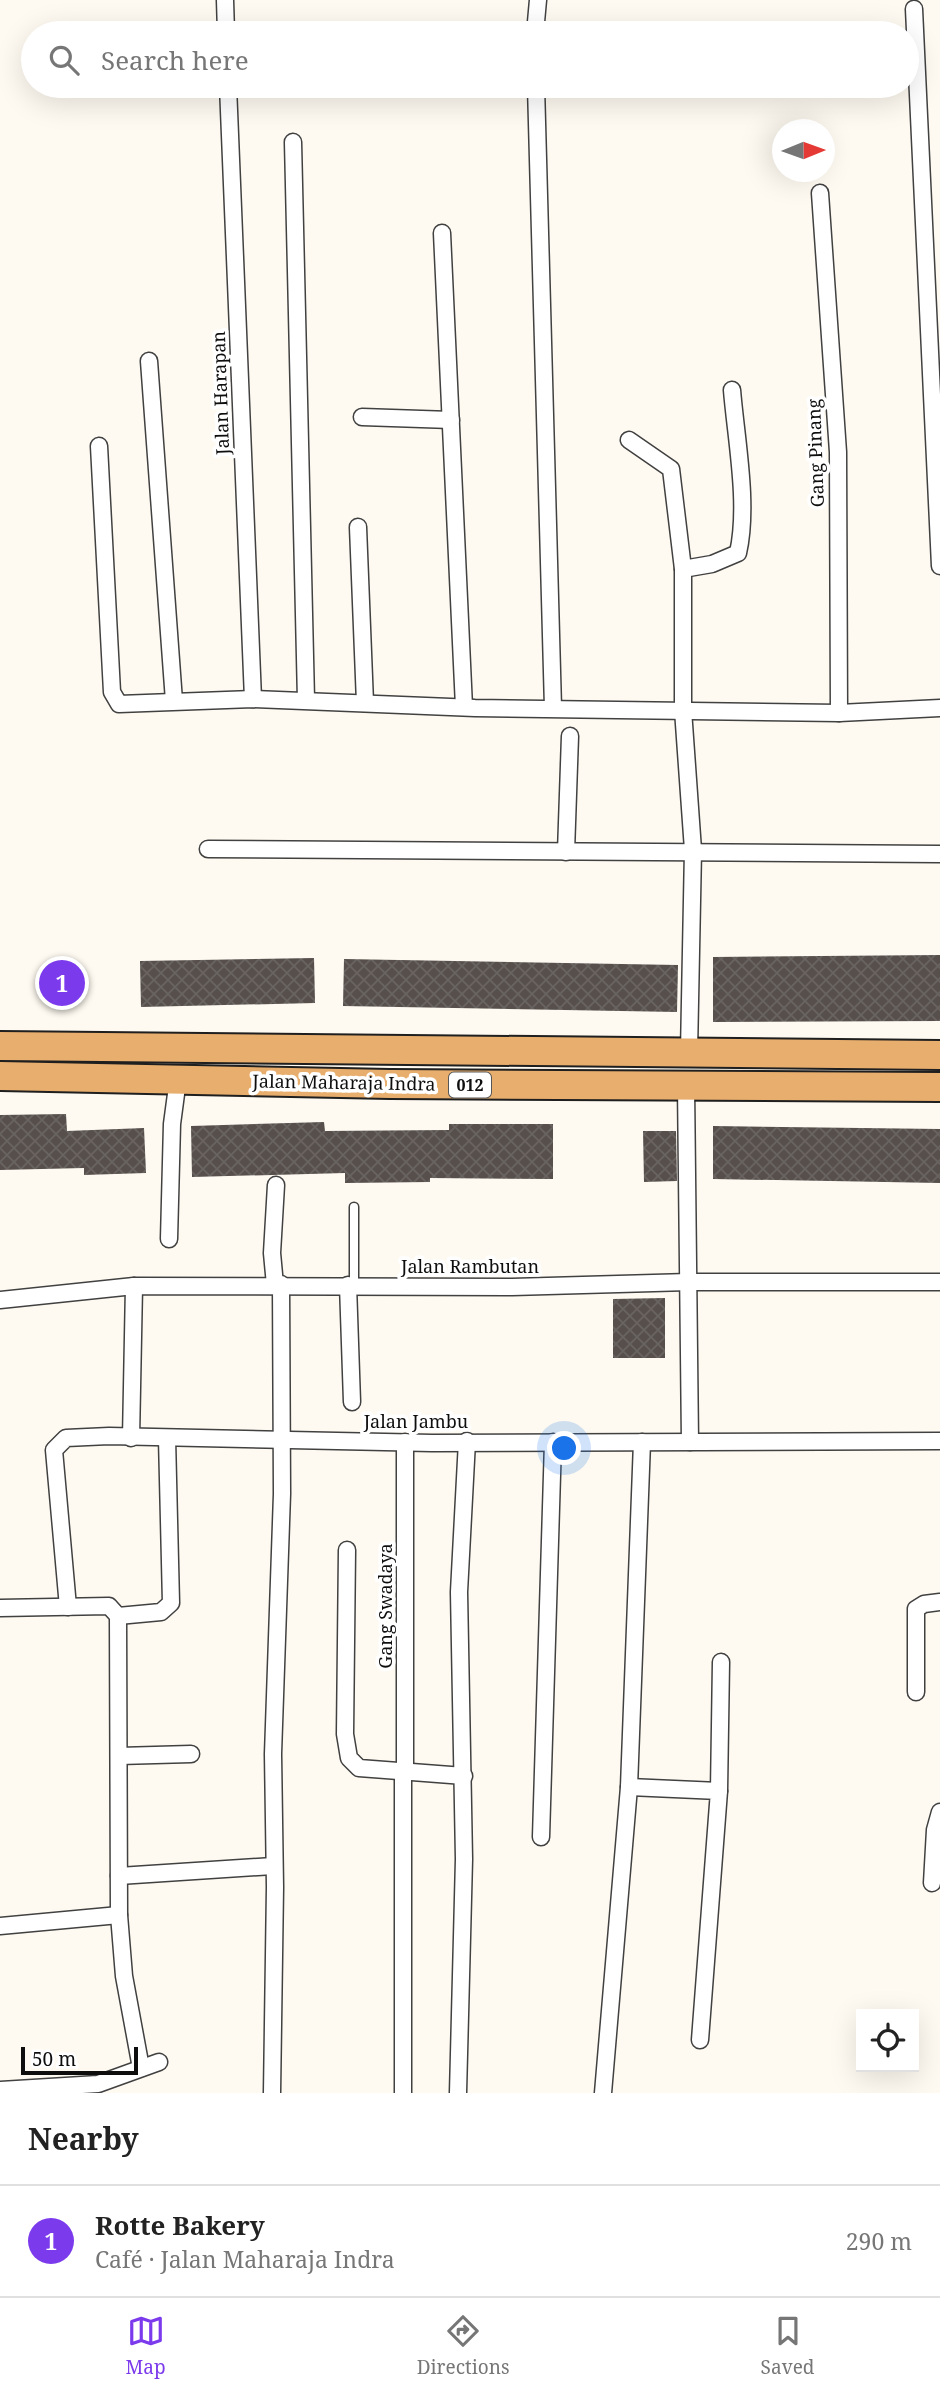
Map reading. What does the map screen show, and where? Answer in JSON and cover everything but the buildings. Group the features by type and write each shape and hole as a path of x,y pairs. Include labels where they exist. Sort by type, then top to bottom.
{"highway":[{"name":"Jalan Maharaja Indra","path":"0,1046 940,1055"},
{"path":"240,1082 241,1048"},
{"name":"Jalan Maharaja Indra","path":"0,1076 240,1082 940,1087"}],"street":[{"path":"225,0 226,21"},
{"path":"536,21 538,0"},
{"path":"914,9 915,21"},
{"name":"Jalan Harapan","path":"228,98 253,699"},
{"path":"536,98 553,708"},
{"path":"918,98 940,566"},
{"path":"293,142 306,700"},
{"name":"Gang Pinang","path":"820,193 838,453 839,713"},
{"path":"442,233 464,707"},
{"path":"149,360 174,701"},
{"path":"683,569 712,564 738,553 742,537 741,501 732,390"},
{"path":"362,417 451,420"},
{"path":"629,440 671,469 683,569 683,710 692,850 689,1052"},
{"path":"99,446 112,692 119,704 253,699 464,707 839,713 940,708"},
{"path":"358,527 365,703"},
{"path":"566,852 570,736"},
{"path":"208,849 566,852 692,850 940,854"},
{"path":"169,1239 172,1124 178,1079"},
{"path":"685,1086 690,1442"},
{"path":"272,2093 273,1754 282,1494 278,1284 272,1254 276,1185"},
{"name":"Jalan Rambutan","path":"0,1300 134,1286 278,1284 512,1287 689,1282 940,1282"},
{"path":"351,1285 352,1402"},
{"path":"131,1438 134,1286"},
{"name":"Jalan Jambu","path":"68,1607 54,1450 66,1438 405,1443 940,1441"},
{"path":"118,1616 161,1612 171,1603 167,1438"},
{"path":"458,2093 464,1776 459,1592 467,1441"},
{"path":"541,1837 553,1442"},
{"path":"603,2093 629,1787 642,1442"},
{"name":"Gang Swadaya","path":"403,2093 405,1443"},
{"path":"347,1550 345,1734 349,1758 359,1768 464,1776"},
{"path":"916,1692 916,1609 924,1604 940,1602"},
{"path":"0,1608 109,1606 118,1616 119,1915 124,1976 141,2068"},
{"path":"700,2040 719,1791 721,1662"},
{"path":"119,1756 191,1754"},
{"path":"629,1787 719,1791"},
{"path":"932,1883 935,1830 940,1812"},
{"path":"119,1876 273,1866"},
{"path":"0,1926 119,1915"},
{"path":"0,2090 98,2084 159,2062"}],"lane":[{"path":"351,1285 354,1207"}],"place":[{"name":"Rotte Bakery","path":"62,983"}]}
